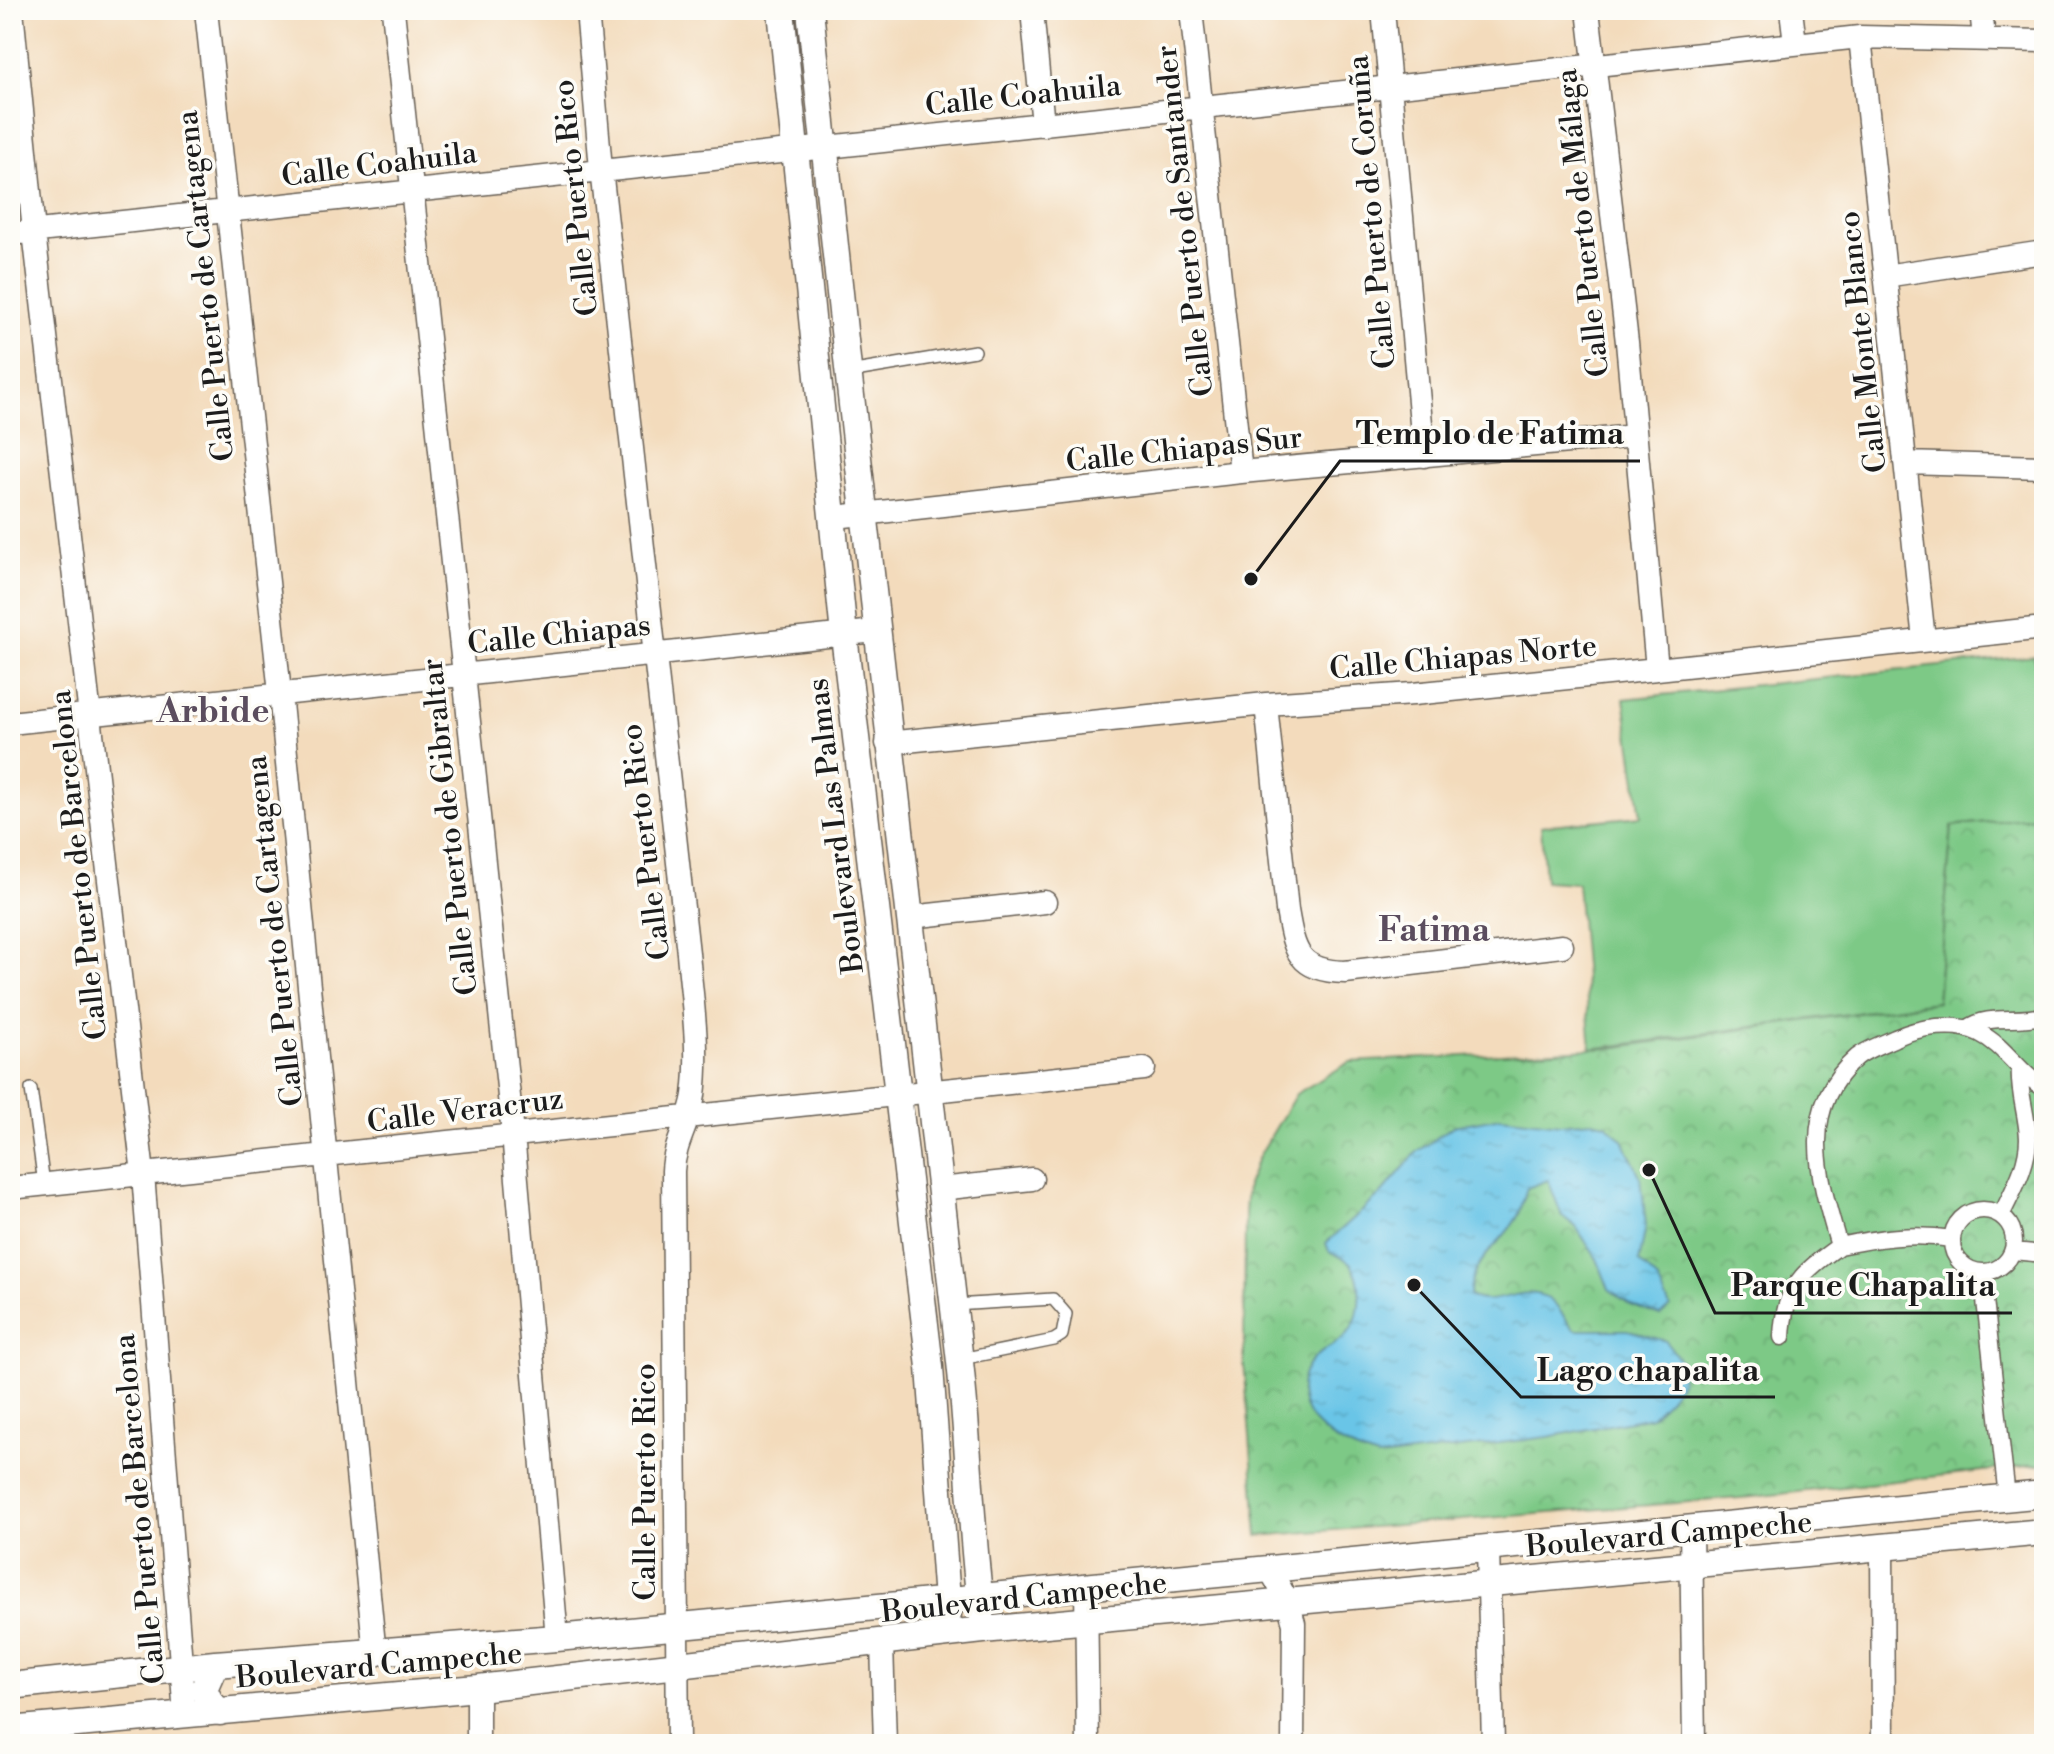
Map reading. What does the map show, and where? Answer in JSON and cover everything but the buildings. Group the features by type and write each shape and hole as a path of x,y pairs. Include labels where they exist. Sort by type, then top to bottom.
{"street":[{"name":"Calle Puerto de Barcelona","path":"12,10 34,232 143,1174 185,1715"},
{"name":"Calle Puerto de Cartagena","path":"206,10 280,693 375,1655"},
{"name":"Calle Puerto de Gibraltar","path":"393,10 461,674 513,1134 557,1638"},
{"name":"Calle Puerto Rico","path":"587,10 653,655 688,953 696,1073 690,1115 676,1142 673,1171 678,1744"},
{"name":"Boulevard Las Palmas","path":"781,10 835,517 844,635 930,1367 949,1634"},
{"name":"Boulevard Las Palmas","path":"810,10 887,743 911,917 960,1359 983,1630"},
{"path":"1032,10 1043,125"},
{"name":"Calle Puerto de Santander","path":"1191,10 1241,472"},
{"name":"Calle Puerto de Coruña","path":"1383,10 1424,456"},
{"name":"Calle Puerto de Málaga","path":"1588,10 1657,669"},
{"path":"1791,10 1795,43"},
{"path":"1981,10 1984,38"},
{"name":"Calle Coahuila","path":"10,234 1795,43 1860,37 2044,41"},
{"name":"Calle Monte Blanco","path":"1860,37 1924,640"},
{"path":"1885,276 2044,252"},
{"name":"Calle Chiapas Sur","path":"835,517 1241,472 1635,436"},
{"path":"1905,463 2044,467"},
{"name":"Calle Chiapas Norte","path":"887,743 1266,704 1413,694 2044,628"},
{"name":"Calle Chiapas","path":"10,723 875,631"},
{"path":"1266,704 1287,910 1293,942 1300,958 1312,967 1345,972 1562,946"},
{"path":"911,917 1045,902"},
{"path":"1967,1029 1986,1019 2033,1019 2044,1015"},
{"path":"1839,1246 1820,1174 1817,1137 1826,1093 1858,1056 1905,1034 1954,1025 1978,1032 2006,1051 2031,1081 2044,1088"},
{"path":"2001,1216 2026,1163 2028,1136 2018,1086 2020,1068"},
{"name":"Calle Veracruz","path":"10,1188 1144,1069"},
{"path":"940,1189 1032,1179"},
{"path":"1983,1210 2001,1216 2013,1232 2013,1251 2001,1267 1982,1273 1964,1267 1952,1251 1953,1231 1964,1216 1983,1210"},
{"path":"1782,1337 1789,1294 1806,1269 1839,1246 1881,1237 1931,1236 1952,1239"},
{"path":"2013,1251 2044,1254"},
{"path":"1982,1273 2007,1497"},
{"name":"Boulevard Campeche","path":"10,1686 215,1664 375,1655 557,1638 2044,1494"},
{"path":"1691,1527 1694,1744"},
{"name":"Boulevard Campeche","path":"12,1730 46,1735 185,1715 676,1667 983,1630 1087,1623 1490,1582 2044,1532"},
{"path":"1488,1548 1493,1744"},
{"path":"1882,1548 1883,1744"},
{"path":"1269,1568 1288,1602 1294,1623 1293,1744"},
{"path":"1086,1586 1088,1744"},
{"path":"882,1643 885,1744"},
{"path":"215,1664 204,1689 210,1702 220,1712"},
{"path":"478,1688 478,1744"}],"lane":[{"path":"848,372 975,351"},
{"path":"31,1089 44,1184"},
{"path":"954,1305 1053,1299 1066,1314 1062,1335 1054,1340 960,1359"}],"green space":[{"path":"2034,656 2044,714 2044,816 1952,826 1937,1002 1591,1049 1577,883 1545,881 1541,826 1641,816 1624,699"},
{"path":"2044,816 2044,1464 1753,1497 1258,1536 1244,1362 1247,1185 1259,1156 1296,1094 1350,1062 1611,1048 1937,1002 1952,826"}],"water":[{"path":"1501,1117 1560,1124 1592,1121 1606,1124 1623,1140 1641,1178 1646,1226 1639,1262 1657,1279 1670,1307 1660,1316 1631,1305 1609,1289 1597,1259 1576,1227 1562,1216 1548,1180 1527,1188 1513,1224 1475,1272 1470,1296 1490,1300 1530,1293 1540,1295 1553,1303 1575,1330 1628,1330 1666,1341 1682,1363 1681,1381 1670,1398 1651,1417 1548,1437 1379,1458 1365,1454 1323,1431 1312,1420 1301,1392 1306,1368 1316,1356 1347,1334 1358,1309 1359,1289 1355,1270 1348,1261 1329,1251 1326,1243 1381,1194 1416,1153 1453,1126"}],"place":[{"name":"Templo de Fatima","path":"1251,579"},
{"name":"Parque Chapalita","path":"1649,1170"},
{"name":"Lago chapalita","path":"1414,1285"}],"district":[{"name":"Arbide","path":"213,710"},
{"name":"Fatima","path":"1434,929"}]}
